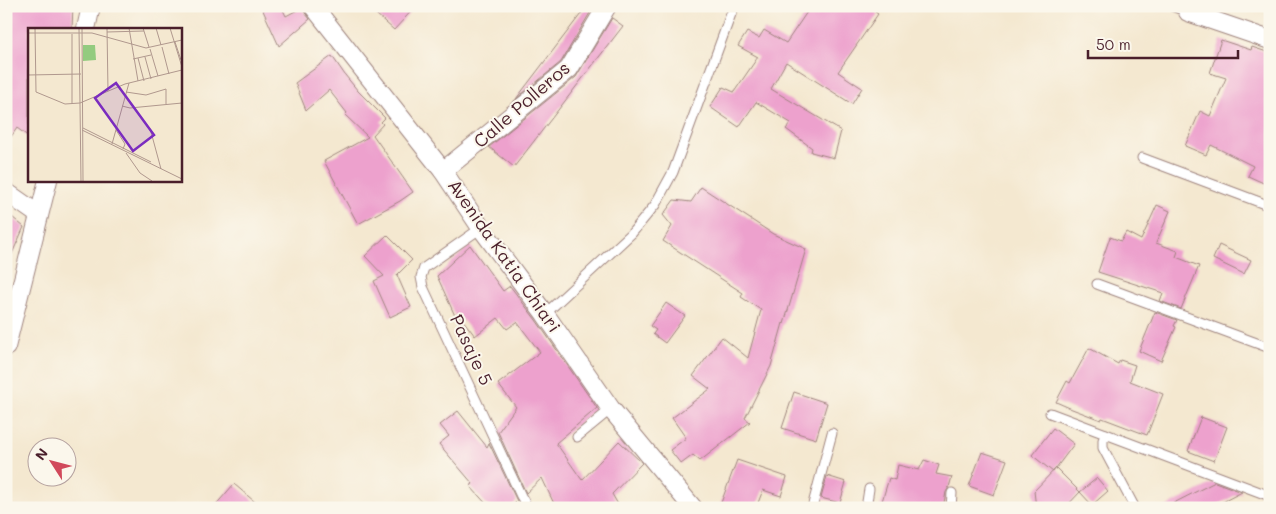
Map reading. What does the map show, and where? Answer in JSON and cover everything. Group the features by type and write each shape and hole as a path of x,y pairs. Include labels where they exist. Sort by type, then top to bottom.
{"street":[{"path":"86,28 91,6"},
{"name":"Avenida Katia Chiari","path":"313,6 443,171 481,228 545,314 611,409 693,508"},
{"name":"Calle Polleros","path":"443,171 569,68 607,6"},
{"path":"1180,9 1270,40"},
{"path":"6,347 48,181"},
{"path":"6,192 39,215"}],"lane":[{"path":"545,314 632,233 655,205 673,172 736,6"},
{"path":"1142,158 1270,206"},
{"name":"Pasaje 5","path":"481,228 424,268 421,277 423,287 528,508"},
{"path":"1097,284 1270,348"},
{"path":"577,437 611,409"},
{"path":"1050,413 1270,496"},
{"path":"812,508 832,433"},
{"path":"1106,434 1102,443 1103,448 1135,508"},
{"path":"866,508 869,489"},
{"path":"951,508 952,494"}],"building":[{"path":"6,6 73,6 72,28 28,28 28,136 17,128 6,144"},
{"path":"261,6 281,6 286,16 303,7 310,19 279,46"},
{"path":"367,6 416,6 394,30"},
{"path":"587,6 594,6 561,62 516,99"},
{"path":"811,6 867,6 878,14 838,72 862,88 852,104 786,62 771,89 841,131 834,158 811,152 812,148 786,129 791,123 756,102 739,127 710,107 723,87 734,92 758,57 738,46 747,32 759,38 764,30 786,43"},
{"path":"612,18 623,26 514,167 489,147 576,77"},
{"path":"1221,40 1251,50 1252,47 1270,53 1270,186 1248,176 1253,166 1211,145 1206,155 1185,146 1200,111 1210,116 1226,78 1210,73"},
{"path":"332,56 358,91 385,118 381,122 383,124 373,135 413,192 358,224 324,161 368,137 345,115 347,113 329,90 306,110 295,83"},
{"path":"701,187 773,234 806,249 771,366 745,418 750,422 700,461 693,455 681,464 670,450 686,438 672,418 710,389 693,376 722,337 748,358 761,310 741,297 743,293 663,241 672,226 663,215 674,200 691,202"},
{"path":"1157,205 1170,211 1156,243 1178,251 1176,257 1199,266 1181,309 1160,301 1163,293 1098,272 1110,237 1121,241 1126,232 1141,240"},
{"path":"6,212 24,227 6,267"},
{"path":"387,235 412,260 397,275 411,307 390,317 374,281 384,276 365,256"},
{"path":"470,245 503,291 510,286 597,408 556,443 582,480 619,441 642,463 612,494 620,508 556,508 542,478 526,493 498,432 516,407 498,384 540,352 517,322 507,329 498,318 475,336 459,315 456,318 437,276"},
{"path":"1219,245 1251,260 1244,274 1213,259"},
{"path":"666,303 685,316 665,343 653,334 656,330 650,326"},
{"path":"1155,312 1177,320 1174,326 1176,327 1161,361 1139,351"},
{"path":"1089,348 1118,364 1120,360 1135,365 1130,381 1163,394 1147,435 1102,418 1101,420 1056,402 1067,381 1070,383"},
{"path":"794,392 827,403 816,439 782,428"},
{"path":"458,411 487,447 489,443 517,501 510,508 490,508 470,486 473,484 439,444 449,436 440,425"},
{"path":"1201,417 1227,427 1214,461 1188,451"},
{"path":"1053,428 1074,444 1053,472 1032,455"},
{"path":"982,452 1007,460 994,495 969,486"},
{"path":"737,460 787,477 781,496 763,490 756,508 719,508"},
{"path":"924,460 939,465 936,474 952,477 946,492 943,508 880,508 889,478 895,480 898,465 919,470"},
{"path":"1056,468 1080,492 1065,508 1036,508 1034,491"},
{"path":"827,476 846,482 840,503 821,498"},
{"path":"1097,478 1108,491 1092,505 1080,492"},
{"path":"1215,482 1242,492 1211,508 1164,508"},
{"path":"234,484 262,508 213,508"}]}
